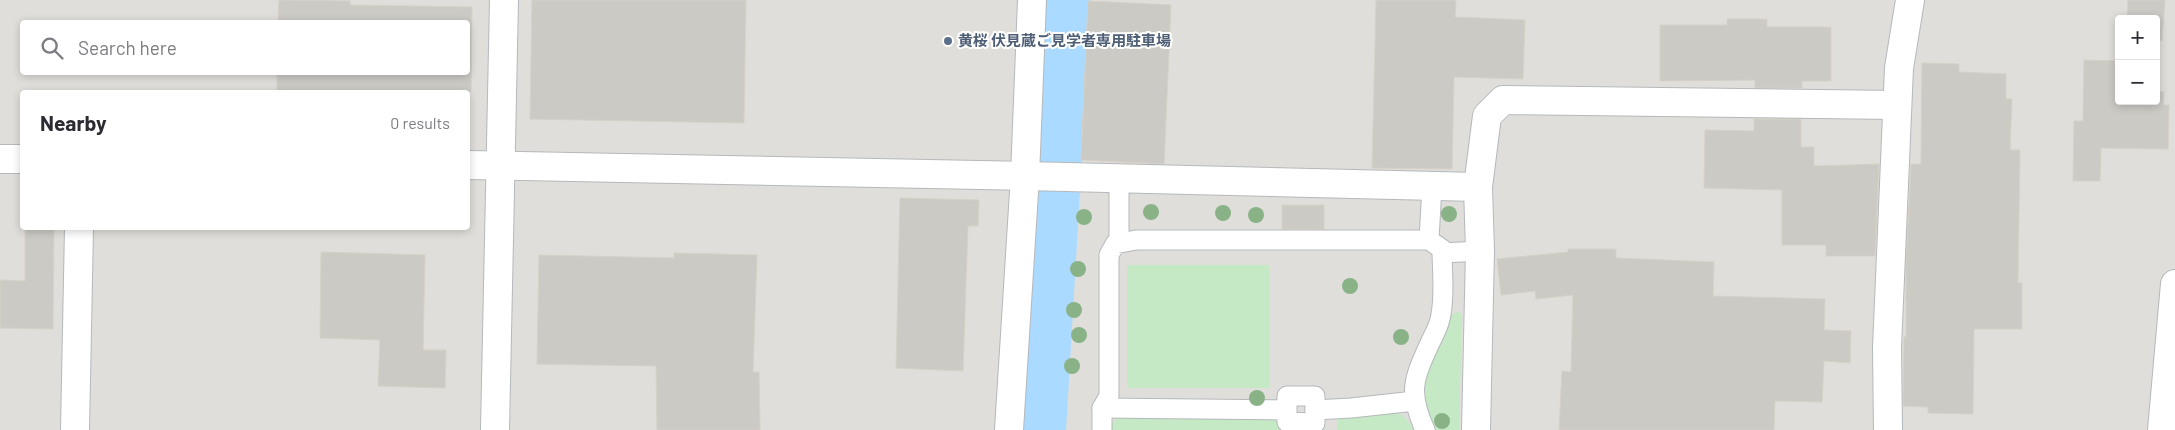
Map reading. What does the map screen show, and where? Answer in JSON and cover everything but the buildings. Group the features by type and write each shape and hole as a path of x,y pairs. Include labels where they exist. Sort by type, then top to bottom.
{"street":[{"path":"495,430 499,166 504,0"},
{"path":"1009,430 1025,176 1032,0"},
{"path":"1888,430 1886,348 1897,105 1899,68 1910,0"},
{"path":"1476,430 1480,251 1478,187 1486,116 1503,100 1897,105"},
{"path":"0,159 20,159"},
{"path":"470,165 1478,187"},
{"path":"75,430 79,230"},
{"path":"2162,430 2175,284"}],"lane":[{"path":"1119,178 1119,242"},
{"path":"1425,430 1416,410 1414,391 1418,370 1442,314 1435,246 1432,186"},
{"path":"1102,430 1102,408 1109,396 1109,255 1119,242 1136,240 1435,246 1480,251"},
{"path":"1102,408 1288,410 1288,396 1315,396 1314,410 1415,401"}],"shaded area":[{"path":"0,0 2175,0 2175,430 0,430"}],"green space":[{"path":"1127,265 1270,265 1270,388 1127,388"},
{"path":"1458,312 1462,314 1459,430 1434,430 1425,400 1426,368 1438,347 1446,320"},
{"path":"1393,412 1404,416 1415,430 1337,430 1338,414"},
{"path":"1120,416 1279,418 1279,429 1337,430 1111,430 1112,423"}],"waterway":[{"path":"1036,430 1061,0"}],"place":[{"name":"黄桜 伏見蔵ご見学者専用駐車場","path":"948,41"}]}
